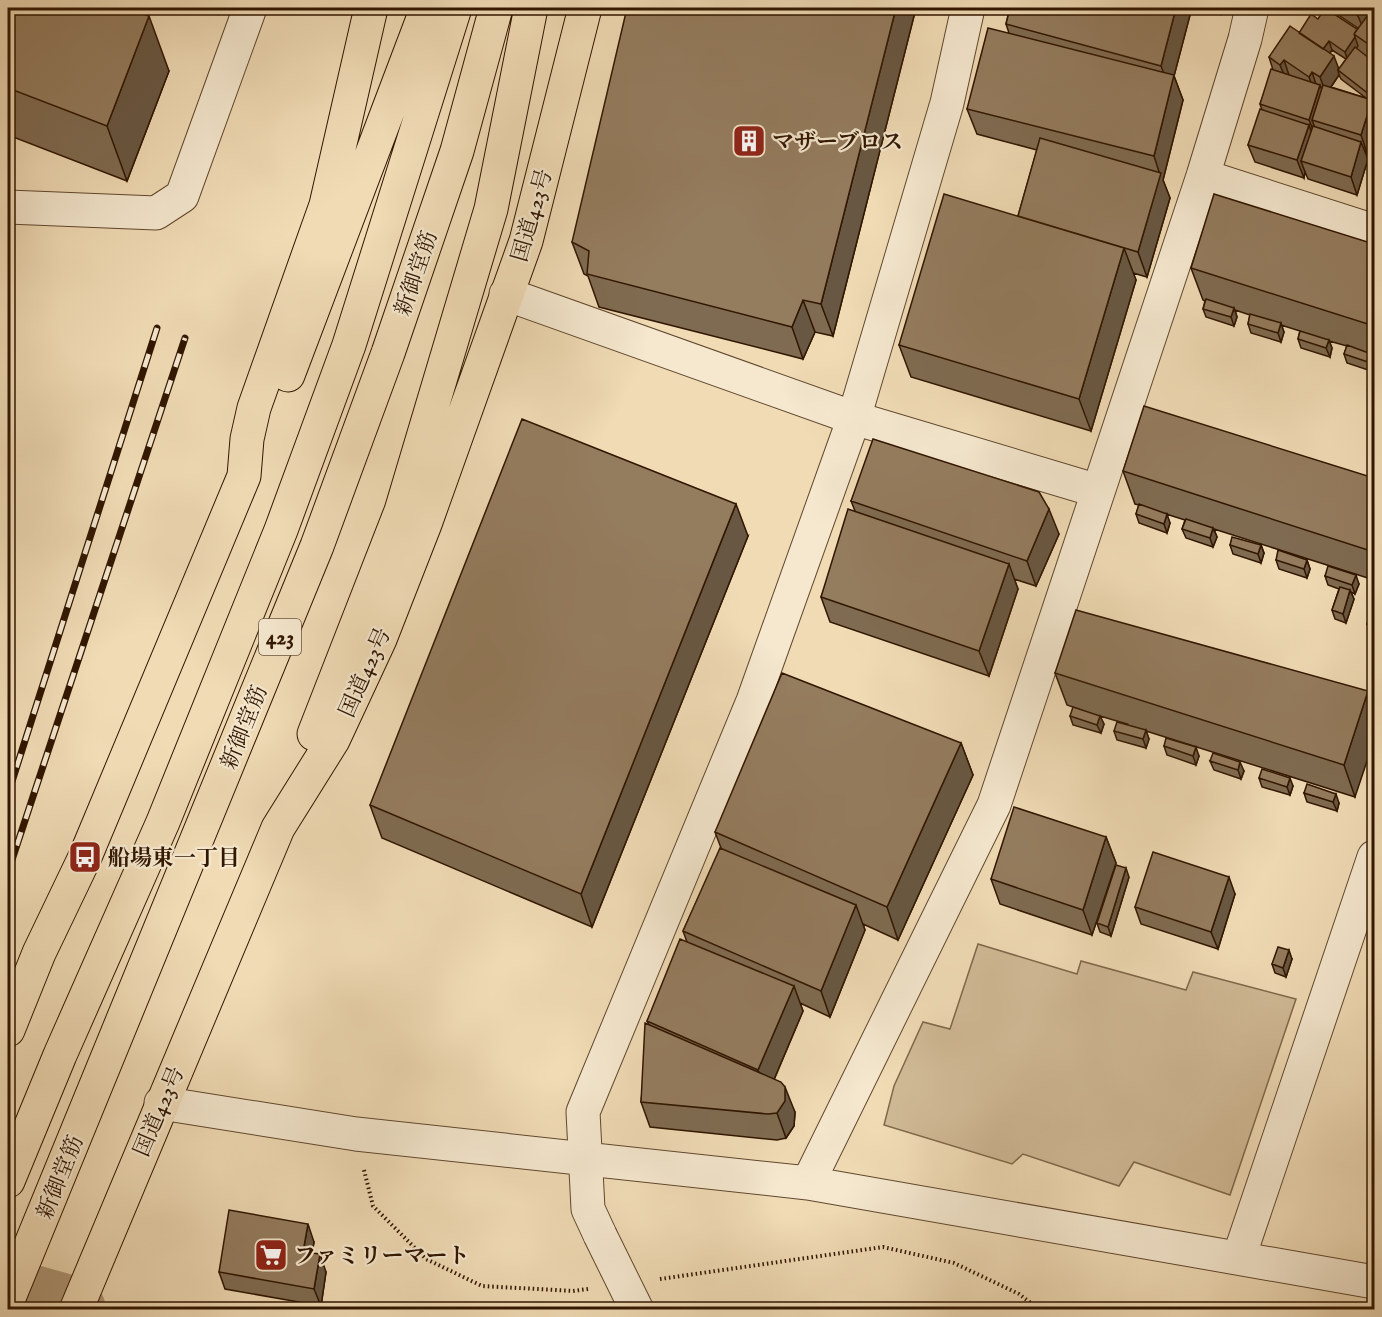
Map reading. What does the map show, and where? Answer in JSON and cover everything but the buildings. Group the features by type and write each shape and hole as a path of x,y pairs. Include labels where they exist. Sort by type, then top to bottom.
{"highway":[{"path":"244,476 247,439 254,408 326,205 371,8"},
{"path":"8,1030 39,953 85,857 244,476 287,379 427,8"},
{"name":"新御堂筋","path":"8,1181 60,1055 164,822 281,530 349,345 455,8"},
{"name":"新御堂筋","path":"8,1300 317,546 388,353 453,162 496,8"},
{"path":"278,828 401,511 491,209 531,8"},
{"name":"国道423号","path":"76,1310 278,828 333,740 380,639 425,524 526,241 585,8"}],"street":[{"path":"8,207 156,213 182,196 250,8"},
{"path":"637,1310 588,1209 583,1112 753,700 855,417 947,103 968,8"},
{"path":"808,1183 994,805 1203,176 1249,23 1267,8"},
{"path":"1203,176 1374,231"},
{"path":"506,294 855,417 1098,491"},
{"path":"1239,1257 1368,898 1374,857"},
{"path":"161,1103 356,1134 808,1183 1374,1282"}],"path":[{"path":"356,1134 373,1206 426,1259 482,1286 573,1291 596,1288"},
{"path":"654,1280 883,1247 954,1263 1019,1294 1040,1310"}],"shaded area":[{"path":"978,944 1077,974 1081,961 1186,990 1193,972 1296,999 1230,1195 1134,1162 1119,1186 1023,1154 1012,1164 884,1125 894,1086 923,1022 950,1029"}],"waterway":[{"path":"8,1292 72,1310"}],"railway":[{"path":"8,794 157,328"},
{"path":"8,872 185,338"}],"place":[{"name":"マザーブロス","path":"749,141"},
{"name":"船場東一丁目","path":"85,857"},
{"name":"ファミリーマート","path":"271,1255"}]}
